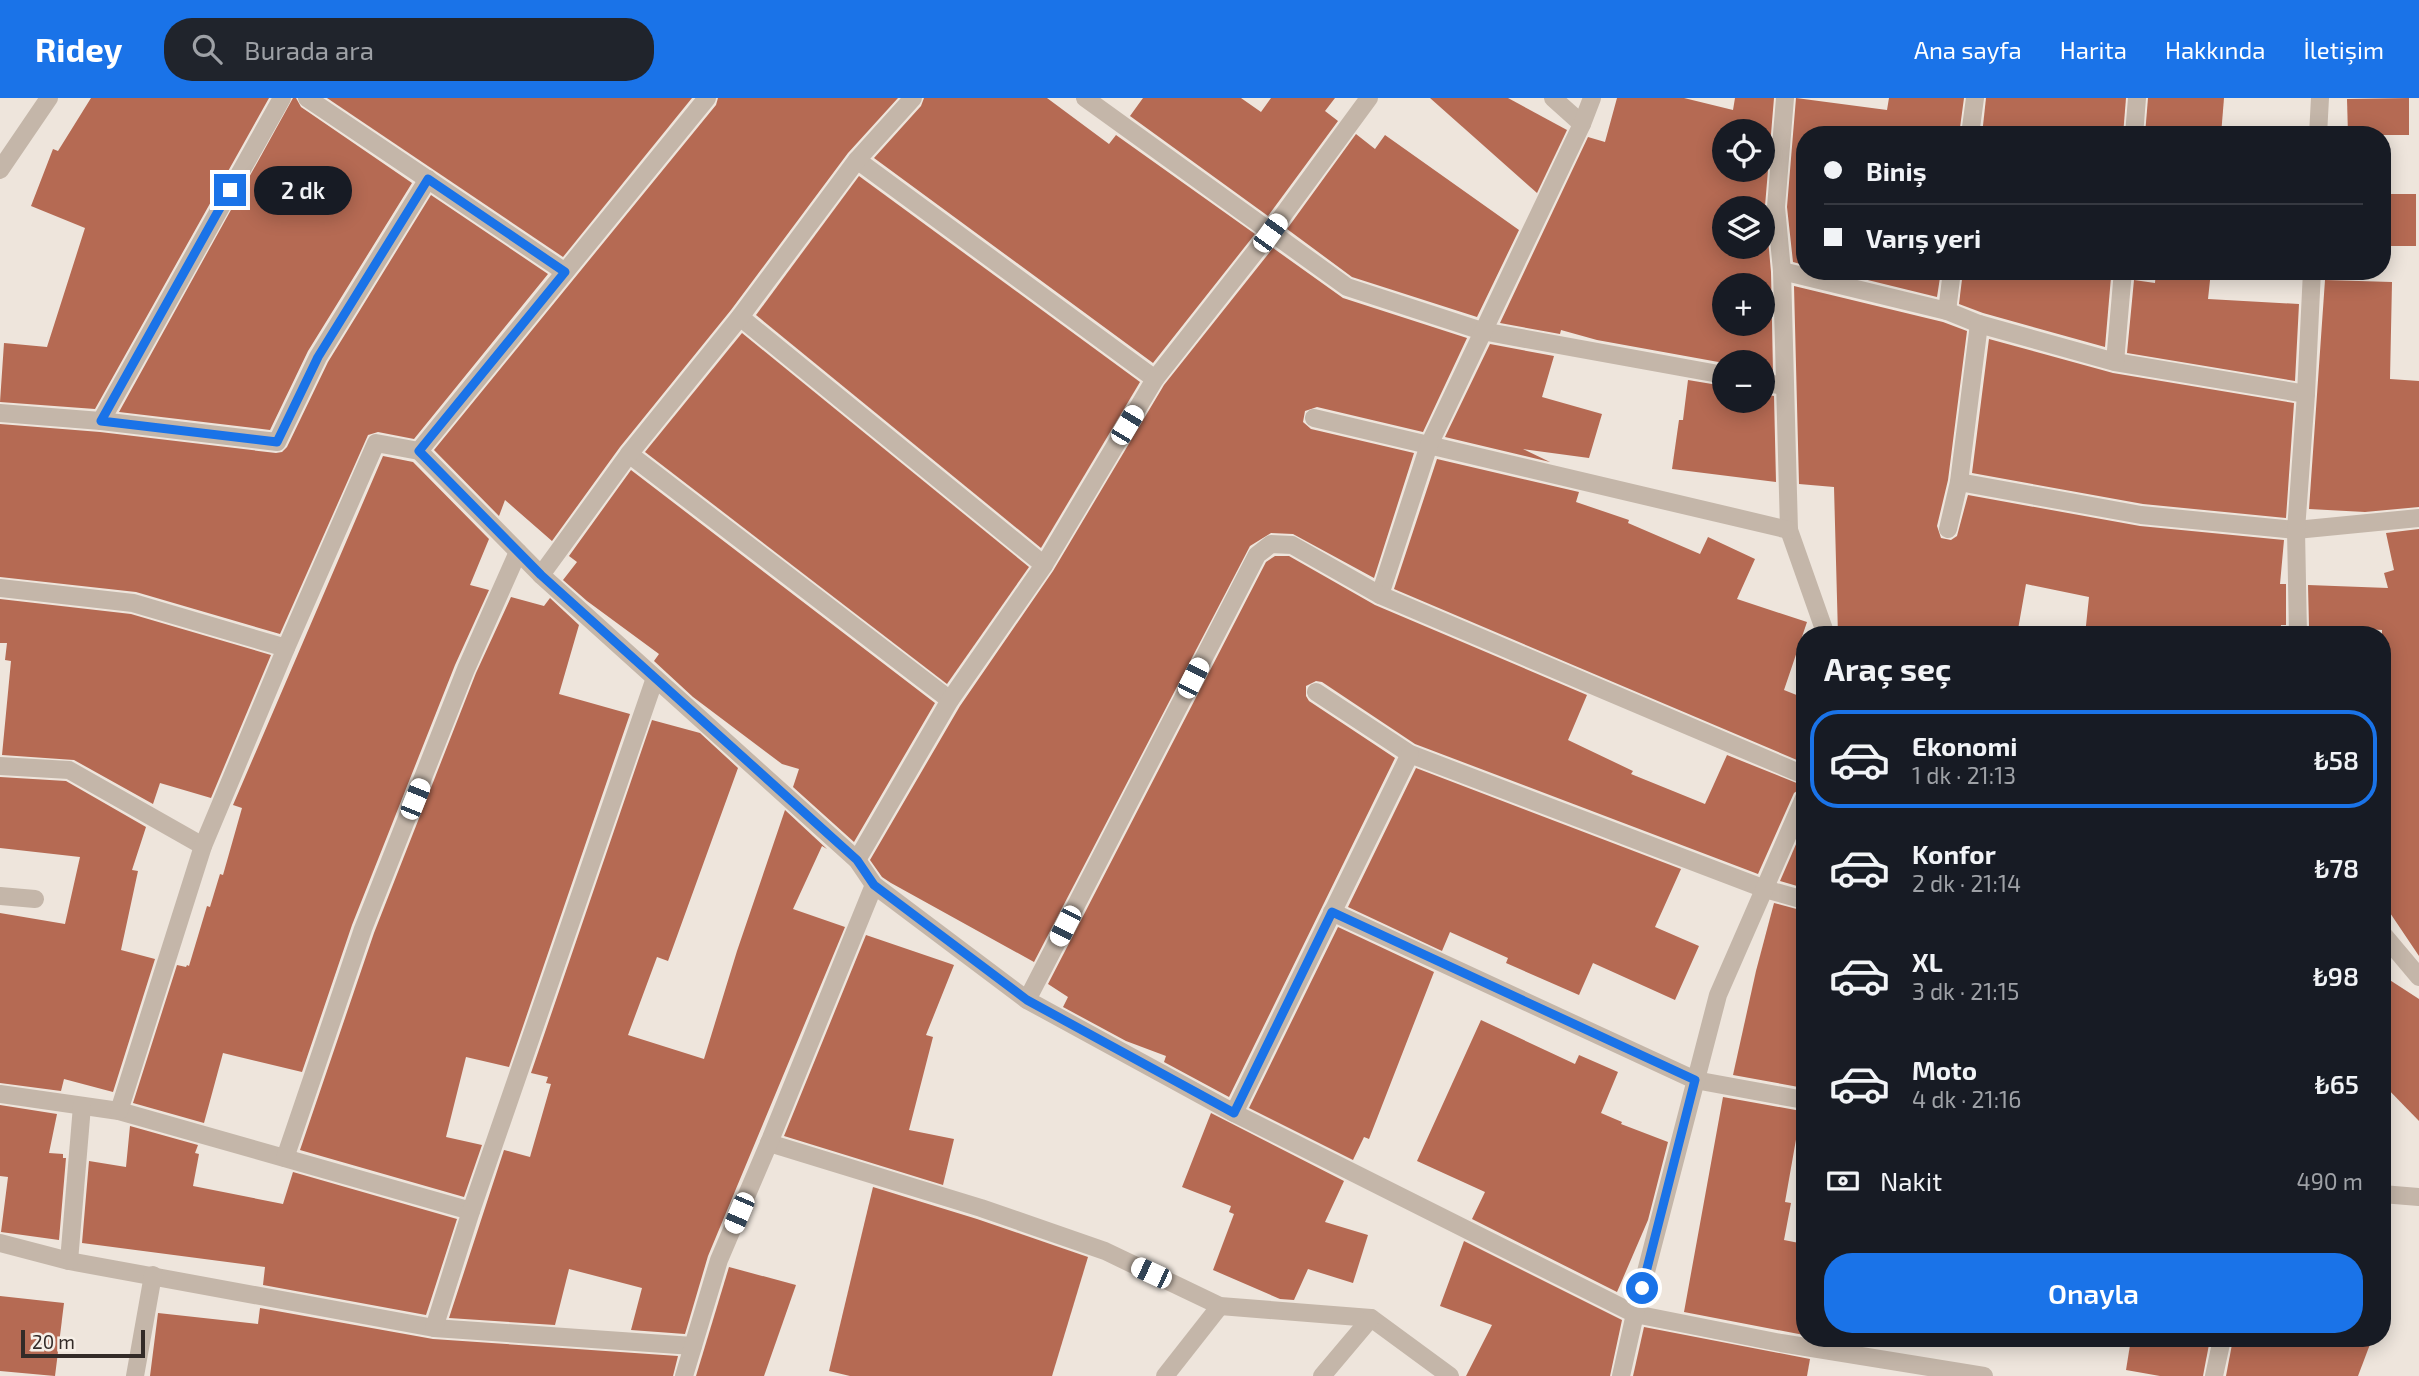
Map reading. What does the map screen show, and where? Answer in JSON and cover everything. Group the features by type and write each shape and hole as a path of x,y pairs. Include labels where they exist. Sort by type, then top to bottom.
{"street":[{"path":"0,170 49,98"},
{"path":"101,421 282,98"},
{"path":"307,98 565,272"},
{"path":"419,451 707,98"},
{"path":"541,575 629,454 740,317 857,160 914,98"},
{"path":"1086,98 1347,287 1482,331 1712,373"},
{"path":"857,860 950,700 1044,565 1155,379 1270,233 1369,98"},
{"path":"1553,98 1582,124"},
{"path":"1380,595 1429,445 1592,98"},
{"path":"1785,98 1776,208 1782,271 1788,530 1823,626"},
{"path":"1971,126 1975,98"},
{"path":"2135,126 2137,98"},
{"path":"2318,126 2320,98"},
{"path":"857,160 1155,379"},
{"path":"0,413 101,421 277,442 318,357 428,179"},
{"path":"1782,271 1796,274"},
{"path":"1818,280 1947,312 1979,324 2115,362 2306,394"},
{"path":"1947,312 1951,280"},
{"path":"2115,362 2122,280"},
{"path":"2298,626 2296,530 2312,280"},
{"path":"740,317 1044,565"},
{"path":"1948,529 1959,482 1979,324"},
{"path":"1775,384 1784,386"},
{"path":"1314,418 1788,530"},
{"path":"120,1111 203,846 376,443 419,451 541,575 857,860 874,885 1027,1000 1234,1113 1635,1314 1796,1345"},
{"path":"629,454 950,700"},
{"path":"1959,482 2141,515 2296,530 2419,518"},
{"path":"1027,1000 1257,555 1271,544 1292,545 1380,595 1796,772"},
{"path":"285,1158 363,929 466,669 518,552"},
{"path":"0,588 133,603 286,648"},
{"path":"434,1328 471,1211 655,678"},
{"path":"1316,692 1410,754 1765,889 1796,898"},
{"path":"1234,1113 1410,754"},
{"path":"0,766 69,770 203,846"},
{"path":"1621,1376 1718,995 1796,817"},
{"path":"684,1376 719,1260 874,885"},
{"path":"0,896 35,899"},
{"path":"1332,912 1695,1080 1796,1099"},
{"path":"2391,944 2419,977"},
{"path":"0,1094 120,1111 471,1211"},
{"path":"69,1261 82,1106"},
{"path":"769,1143 981,1208 1105,1251 1220,1306 1371,1318 1450,1376"},
{"path":"2391,1195 2419,1197"},
{"path":"0,1243 69,1261 434,1328 693,1346"},
{"path":"135,1376 153,1275"},
{"path":"1165,1376 1220,1306"},
{"path":"1322,1376 1371,1318"},
{"path":"1806,1347 1984,1376"},
{"path":"2214,1376 2220,1347"}],"building":[{"path":"91,98 269,98 95,409 0,402 4,343 47,347 85,228 31,206 53,149 58,151"},
{"path":"293,98 296,98 301,107 412,183 308,351 270,430 119,412"},
{"path":"327,98 692,98 563,257"},
{"path":"718,98 898,98 848,153 731,310 620,447 552,541 505,500 499,516 434,450 716,105"},
{"path":"924,98 1047,98 1109,144 1116,135 1255,234 1153,363 874,158 921,106"},
{"path":"1143,98 1241,98 1261,112 1271,98 1335,98 1325,111 1338,121 1268,216 1130,116"},
{"path":"1430,98 1508,98 1567,130 1537,193"},
{"path":"1617,98 1684,98 1733,110 1735,98 1774,98 1772,119 1712,119 1712,182 1767,182 1766,196 1712,196 1712,259 1770,259 1771,273 1712,273 1712,336 1772,336 1773,350 1712,350 1712,361 1597,340 1561,330 1560,334 1500,323 1588,137 1605,142"},
{"path":"1796,98 1887,110 1889,98 1964,98 1960,126 1796,126 1796,263 1793,262 1787,207"},
{"path":"1986,98 2126,98 2124,126 1983,126"},
{"path":"2148,98 2224,98 2222,126 2146,126"},
{"path":"2409,98 2409,135 2391,135 2391,126 2348,126 2347,99"},
{"path":"1356,134 1375,149 1385,135 1519,230 1477,317 1352,277 1287,229"},
{"path":"859,176 1140,382 1041,548 756,315"},
{"path":"2391,194 2416,194 2416,246 2391,246"},
{"path":"431,195 548,274 414,439 378,432 368,435 280,634 136,592 0,577 0,424 282,452 287,447 328,362"},
{"path":"1273,248 1343,298 1467,338 1423,432 1317,407 1305,411 1303,422 1311,429 1414,453 1374,578 1293,534 1271,533 1250,546 1034,962 891,883 882,877 870,860 960,706 1053,571 1164,385"},
{"path":"1868,280 1940,280 1937,297"},
{"path":"1962,280 2111,280 2105,347 1959,304"},
{"path":"2134,280 2155,283 2155,280 2210,280 2208,299 2299,304 2295,381 2127,353"},
{"path":"2325,280 2392,282 2390,379 2419,381 2419,507 2365,512 2309,509"},
{"path":"1794,286 1943,322 1967,331 1948,480 1937,526 1941,538 1951,540 1957,536 1968,495 2140,526 2284,540 2280,584 2286,584 2286,625 2086,626 2089,597 2026,584 2019,626 1838,626 1834,487 1799,484"},
{"path":"742,333 1029,567 947,684 645,452"},
{"path":"1989,339 2113,373 2294,403 2286,518 2143,504 1972,473"},
{"path":"1490,344 1554,356 1542,397 1602,414 1589,458 1523,449 1550,462 1445,437"},
{"path":"1688,380 1712,384 1712,413 1774,413 1776,482 1672,469 1679,420 1683,420"},
{"path":"383,456 413,462 489,539 470,585 489,590 455,665 352,925 302,1072 223,1053 204,1123 133,1103 177,965 189,966 207,906 210,907 220,874 223,875 242,808 233,805"},
{"path":"1437,459 1579,492 1576,502 1629,520 1628,523 1700,554 1708,537 1755,559 1737,599 1807,622 1806,626 1796,626 1796,655 1784,690 1796,695 1796,760 1394,589"},
{"path":"631,470 935,703 854,842 793,787 799,769 782,764 693,697 654,661 659,654 563,580 577,562 569,556"},
{"path":"2419,529 2419,956 2391,914 2391,626 2309,626 2308,585 2388,588 2384,573 2394,570 2386,533"},
{"path":"1275,556 1289,556 1375,605 1587,695 1568,740 1633,771 1631,774 1705,804 1727,755 1796,783 1796,792 1758,874 1415,744 1322,682 1316,681 1306,686 1309,701 1395,758 1229,1097 1164,1062 1166,1056 1126,1041 1063,1007 1068,997 1048,984 1266,562"},
{"path":"511,597 544,606 550,598 579,625 559,694 630,714 509,1067 466,1057 446,1137 482,1145 464,1197 300,1150 374,933 476,673"},
{"path":"0,599 131,614 271,655 211,798 160,783 153,804 74,760 2,755 11,661 5,660 7,643 0,643"},
{"path":"652,720 700,733 738,768 668,961 657,957 628,1035 704,1059 785,810 827,849 822,846 793,909 845,927 708,1256 685,1334 631,1330 642,1288 569,1269 555,1325 449,1318 504,1150 530,1157 551,1084 546,1083 548,1077 531,1073"},
{"path":"1416,768 1681,869 1655,927 1699,946 1675,1000 1593,963 1579,995 1506,963 1508,958 1450,932 1442,951 1348,907"},
{"path":"0,777 66,781 146,827 132,870 138,871 121,950 155,959 113,1092 64,1079 61,1091 0,1083 0,913 65,924 80,857 0,848"},
{"path":"1796,844 1796,886 1780,881"},
{"path":"1774,903 1796,909 1796,1087 1733,1075"},
{"path":"1338,927 1434,972 1369,1139 1364,1137 1353,1160 1249,1108"},
{"path":"866,935 954,965 926,1035 933,1037 909,1130 954,1139 943,1185 784,1136"},
{"path":"2391,981 2419,999 2419,1121 2391,1092"},
{"path":"1481,1020 1575,1064 1579,1055 1618,1072 1601,1113 1622,1122 1621,1124 1668,1142 1648,1220 1617,1292 1472,1219 1485,1192 1417,1161"},
{"path":"1723,1097 1796,1110 1796,1139 1785,1202 1791,1203 1784,1240 1796,1242 1796,1333 1684,1312"},
{"path":"0,1105 57,1114 49,1153 63,1154 63,1158 66,1158 59,1240 1,1232 8,1177 0,1176"},
{"path":"1211,1113 1344,1181 1325,1222 1368,1235 1353,1283 1308,1269 1294,1300 1280,1299 1213,1270 1234,1214 1229,1212 1231,1206 1182,1187"},
{"path":"130,1126 198,1145 193,1186 283,1204 293,1172 457,1219 426,1315 263,1285 265,1267 82,1243 89,1161 126,1167"},
{"path":"873,1187 1088,1257 1052,1376 850,1376 829,1371"},
{"path":"1464,1241 1622,1320 1610,1376 1466,1376 1492,1325 1440,1306"},
{"path":"729,1267 796,1285 764,1376 696,1376"},
{"path":"0,1296 64,1303 55,1376 0,1371"},
{"path":"260,1308 433,1339 678,1356 673,1376 150,1376 158,1313 258,1324"},
{"path":"1644,1327 1810,1359 1807,1376 1633,1376"},
{"path":"2130,1347 2208,1347 2203,1376 2160,1376 2126,1370"},
{"path":"2231,1347 2369,1347 2358,1376 2226,1376"}],"route":[{"path":"230,190 101,421 277,442 318,357 428,179 565,272 419,451 541,575 857,860 874,885 1027,1000 1234,1113 1332,912 1695,1080 1642,1288"}]}
